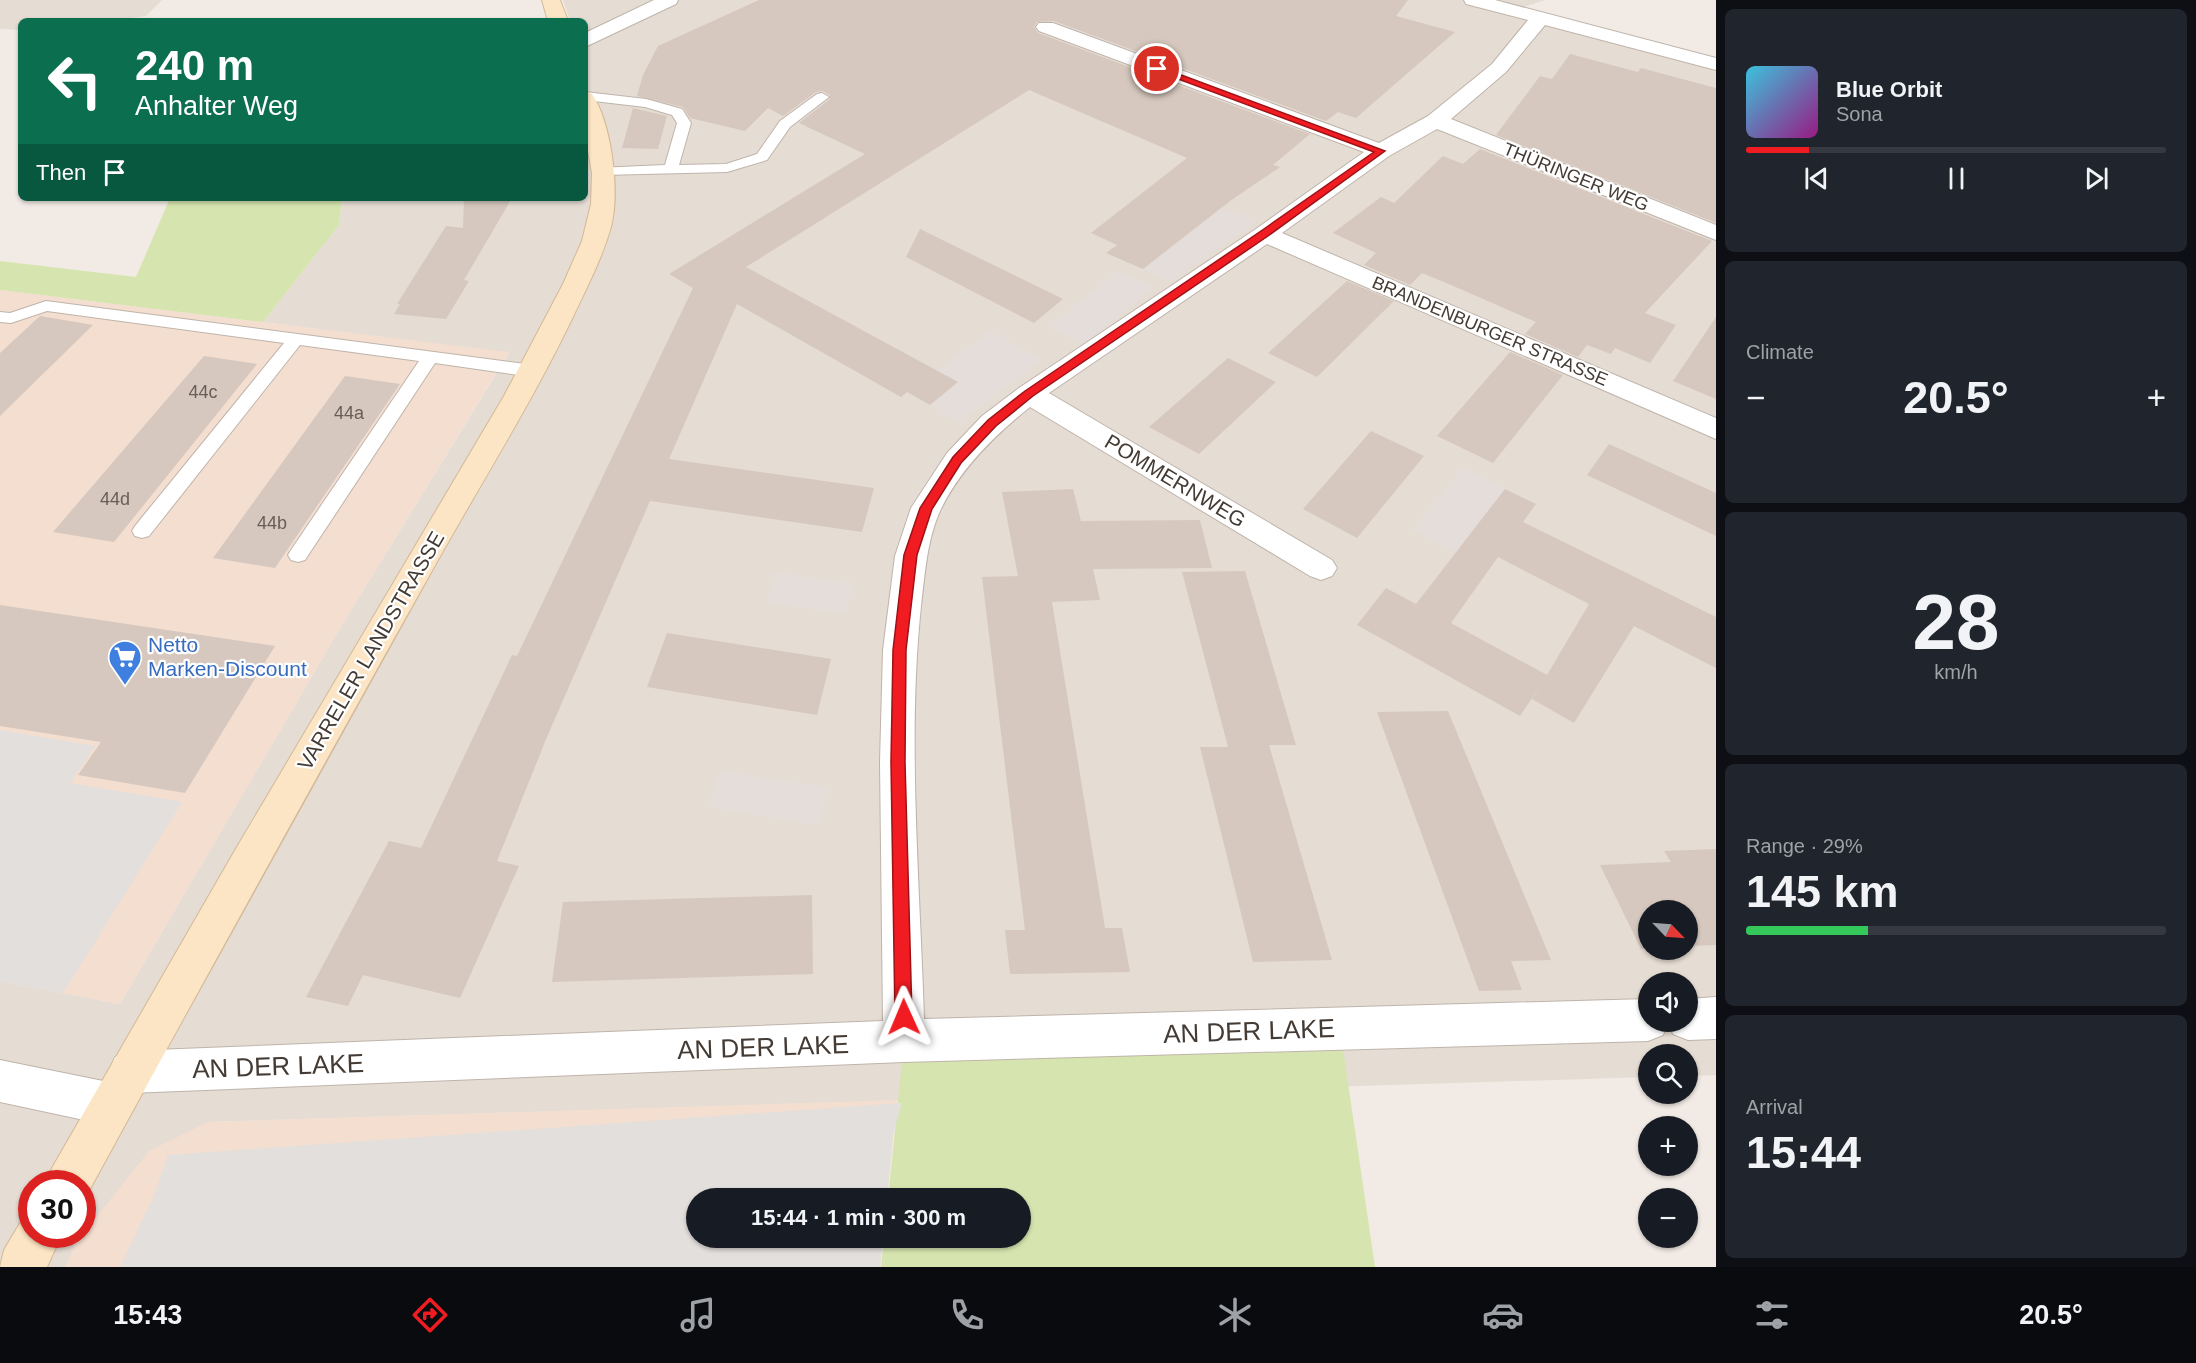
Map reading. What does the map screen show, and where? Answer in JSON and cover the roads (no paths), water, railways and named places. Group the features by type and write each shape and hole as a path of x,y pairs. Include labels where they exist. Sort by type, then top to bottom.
{"main road":[{"path":"551,0 557,18"},
{"name":"VARRELER LANDSTRASSE","path":"76,1170 430,545 533,371 586,262 601,216 602,171 597,133 588,106"},
{"path":"21,1267 31,1248"}],"street":[{"path":"588,40 669,0"},
{"path":"1473,0 1716,64"},
{"path":"904,1041 898,762 900,650 911,555 926,508 957,460 992,423 1029,394 1265,234 1381,151 1436,122 1499,68 1540,18"},
{"path":"1046,27 1381,151"},
{"name":"THÜRINGER WEG","path":"1436,122 1716,233"},
{"name":"BRANDENBURGER STRASSE","path":"1265,234 1716,429"},
{"name":"POMMERNWEG","path":"1029,394 1321,568"},
{"path":"1698,1019 1716,1018"},
{"name":"AN DER LAKE","path":"0,1080 121,1088 904,1041 1638,1020"}],"lane":[{"path":"588,97 646,103 677,112 684,123 671,168"},
{"path":"602,171 727,168 762,157 785,124 822,97"},
{"path":"0,317 11,318 46,306 429,359 533,371"},
{"path":"142,531 295,340"},
{"path":"298,555 429,359"}],"place":[{"name":"Netto Marken-Discount","path":"125,686"}]}
